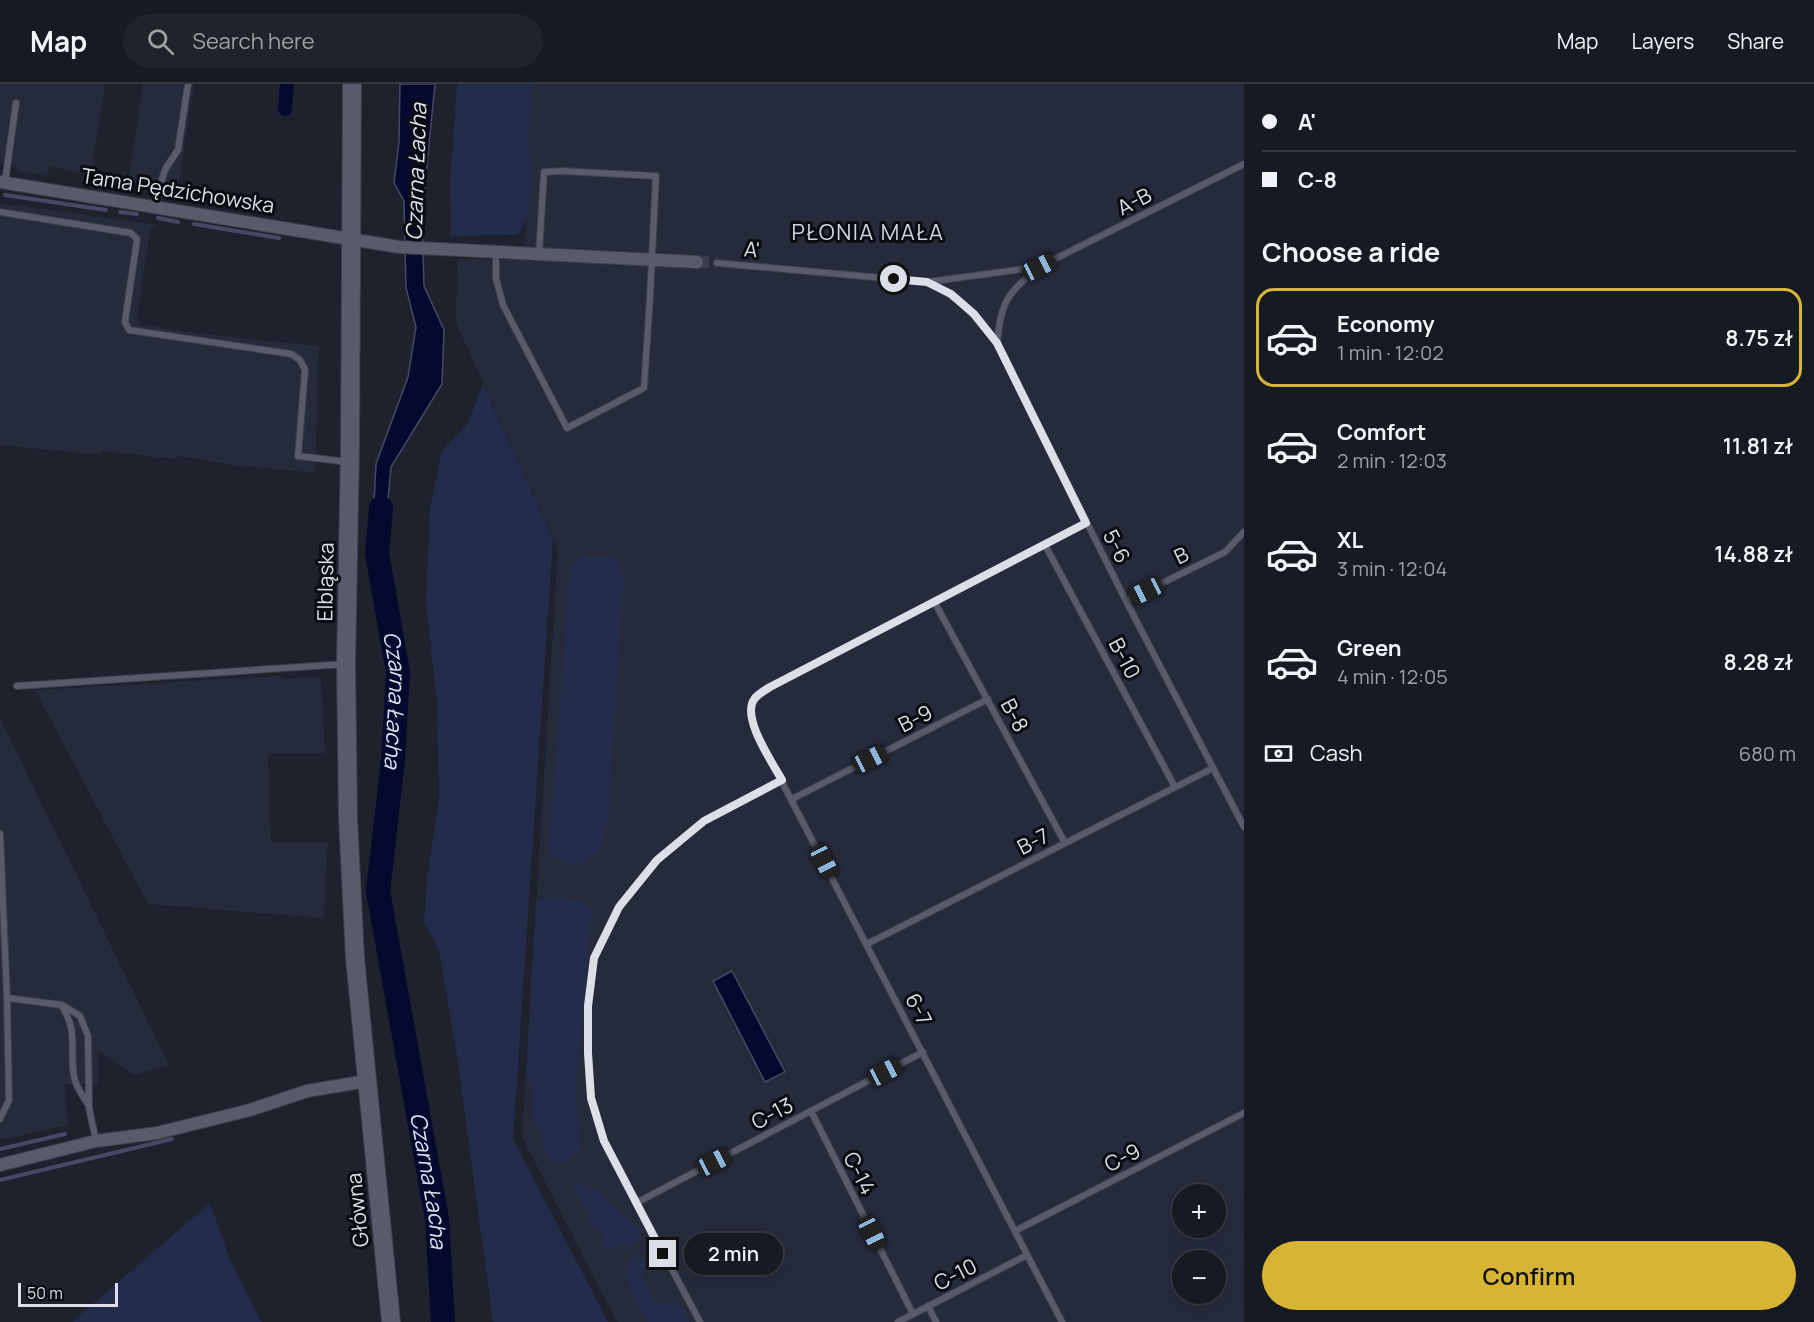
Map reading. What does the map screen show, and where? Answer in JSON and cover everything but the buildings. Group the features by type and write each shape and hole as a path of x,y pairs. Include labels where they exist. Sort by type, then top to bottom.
{"main road":[{"name":"Elbląska","path":"352,84 346,664 355,958 367,1088"},
{"name":"Główna","path":"367,1088 391,1322"}],"street":[{"name":"Tama Pędzichowska","path":"3,183 157,206 399,247 697,262"},
{"path":"0,1165 96,1141 157,1133 250,1110 307,1091 367,1088"}],"lane":[{"path":"157,206 159,187 166,168 178,150 188,84"},
{"path":"3,183 16,103"},
{"name":"A-B","path":"1039,267 1244,164"},
{"path":"496,252 496,278 503,305 567,428 644,388 656,176 544,172 539,254"},
{"path":"0,212 131,233 137,239 125,322 129,330 291,354 300,360 305,369 298,456 349,462"},
{"name":"A'","path":"717,263 927,282 1039,267"},
{"path":"997,343 1001,311 1014,289 1039,267"},
{"name":"A'","path":"927,282 951,294 974,314 997,343"},
{"name":"5-6","path":"997,343 1086,523 1244,827"},
{"path":"935,603 1086,523"},
{"name":"B","path":"1126,601 1225,552 1244,532"},
{"name":"B-10","path":"1046,545 1175,787"},
{"name":"B-8","path":"935,603 1065,843"},
{"name":"6-7","path":"935,603 770,687 754,699 750,712 756,732 1062,1322"},
{"path":"16,686 346,664"},
{"name":"B-9","path":"792,799 988,699"},
{"name":"B-7","path":"867,944 1213,768"},
{"path":"700,1322 604,1141 591,1098 588,1006 594,958 619,907 657,860 704,821 782,780"},
{"path":"0,834 9,1100 0,1119"},
{"path":"7,998 62,1005 80,1016 88,1036 89,1108 96,1141"},
{"path":"62,1005 68,1016 73,1037 74,1078 89,1108"},
{"name":"C-13","path":"636,1203 923,1052"},
{"name":"C-14","path":"811,1111 913,1314"},
{"name":"C-9","path":"1015,1231 1244,1113"},
{"name":"C-10","path":"898,1322 1027,1255"},
{"path":"928,1306 936,1322"}],"shaded area":[{"path":"0,84 105,84 91,175 50,166 47,176 18,171 15,164 0,162"},
{"path":"143,84 194,84 178,190 128,182"},
{"path":"457,84 532,84 528,147 532,175 527,219 518,235 451,236 450,184"},
{"path":"532,84 1244,84 1244,1322 617,1322 522,1137 558,548 456,323 457,259 522,260 532,175 528,147"},
{"path":"0,203 157,225 150,230 137,318 142,325 319,346 315,473 243,466 177,456 176,459 102,451 101,455 0,445"},
{"path":"483,384 553,538 513,1139 608,1322 493,1322 457,1056 439,950 424,922 427,878 439,798 437,704 426,601 430,508 442,451 468,423"},
{"path":"581,555 616,557 624,577 608,819 600,851 585,861 568,865 549,853 570,567"},
{"path":"280,676 284,679 317,677 321,680 325,753 268,754 271,843 328,842 324,918 148,904 35,690"},
{"path":"0,718 169,1065 133,1075 98,1050 98,1084 64,1084 68,1125 0,1140"},
{"path":"548,897 585,901 592,911 576,1080 580,1151 560,1164 546,1156 541,1133 532,1116 533,1089 526,1075 536,900"},
{"path":"579,1182 598,1191 619,1213 631,1220 641,1230 639,1239 630,1246 603,1248 603,1231 590,1224 589,1213 573,1189"},
{"path":"210,1203 230,1259 261,1322 72,1322"},
{"path":"637,1255 645,1263 643,1278 655,1302 675,1302 685,1312 689,1322 649,1322 634,1299 624,1273 630,1260"}],"water":[{"path":"400,84 435,84 422,214 424,286 444,330 442,384 391,467 383,552 373,522 376,464 408,377 416,327 406,288 404,201 394,183 399,142"},
{"path":"732,971 785,1072 765,1082 713,981"}],"waterway":[{"path":"285,109 287,84"},
{"path":"5,195 106,210"},
{"path":"120,212 137,214"},
{"path":"158,218 178,222"},
{"path":"194,224 279,238"},
{"name":"Czarna Łacha","path":"381,508 377,553 398,672 393,760 378,891 437,1219 443,1322"},
{"path":"0,1149 65,1134"},
{"path":"0,1180 172,1139"}],"tunnel":[{"path":"697,262 717,263"}],"district":[{"name":"PŁONIA MAŁA","path":"868,232"}],"route":[{"path":"663,1254 604,1141 591,1098 588,1006 594,958 619,907 657,860 704,821 782,780 756,732 750,712 754,699 770,687 1086,523 997,343 974,314 951,294 927,282 894,279"}]}
